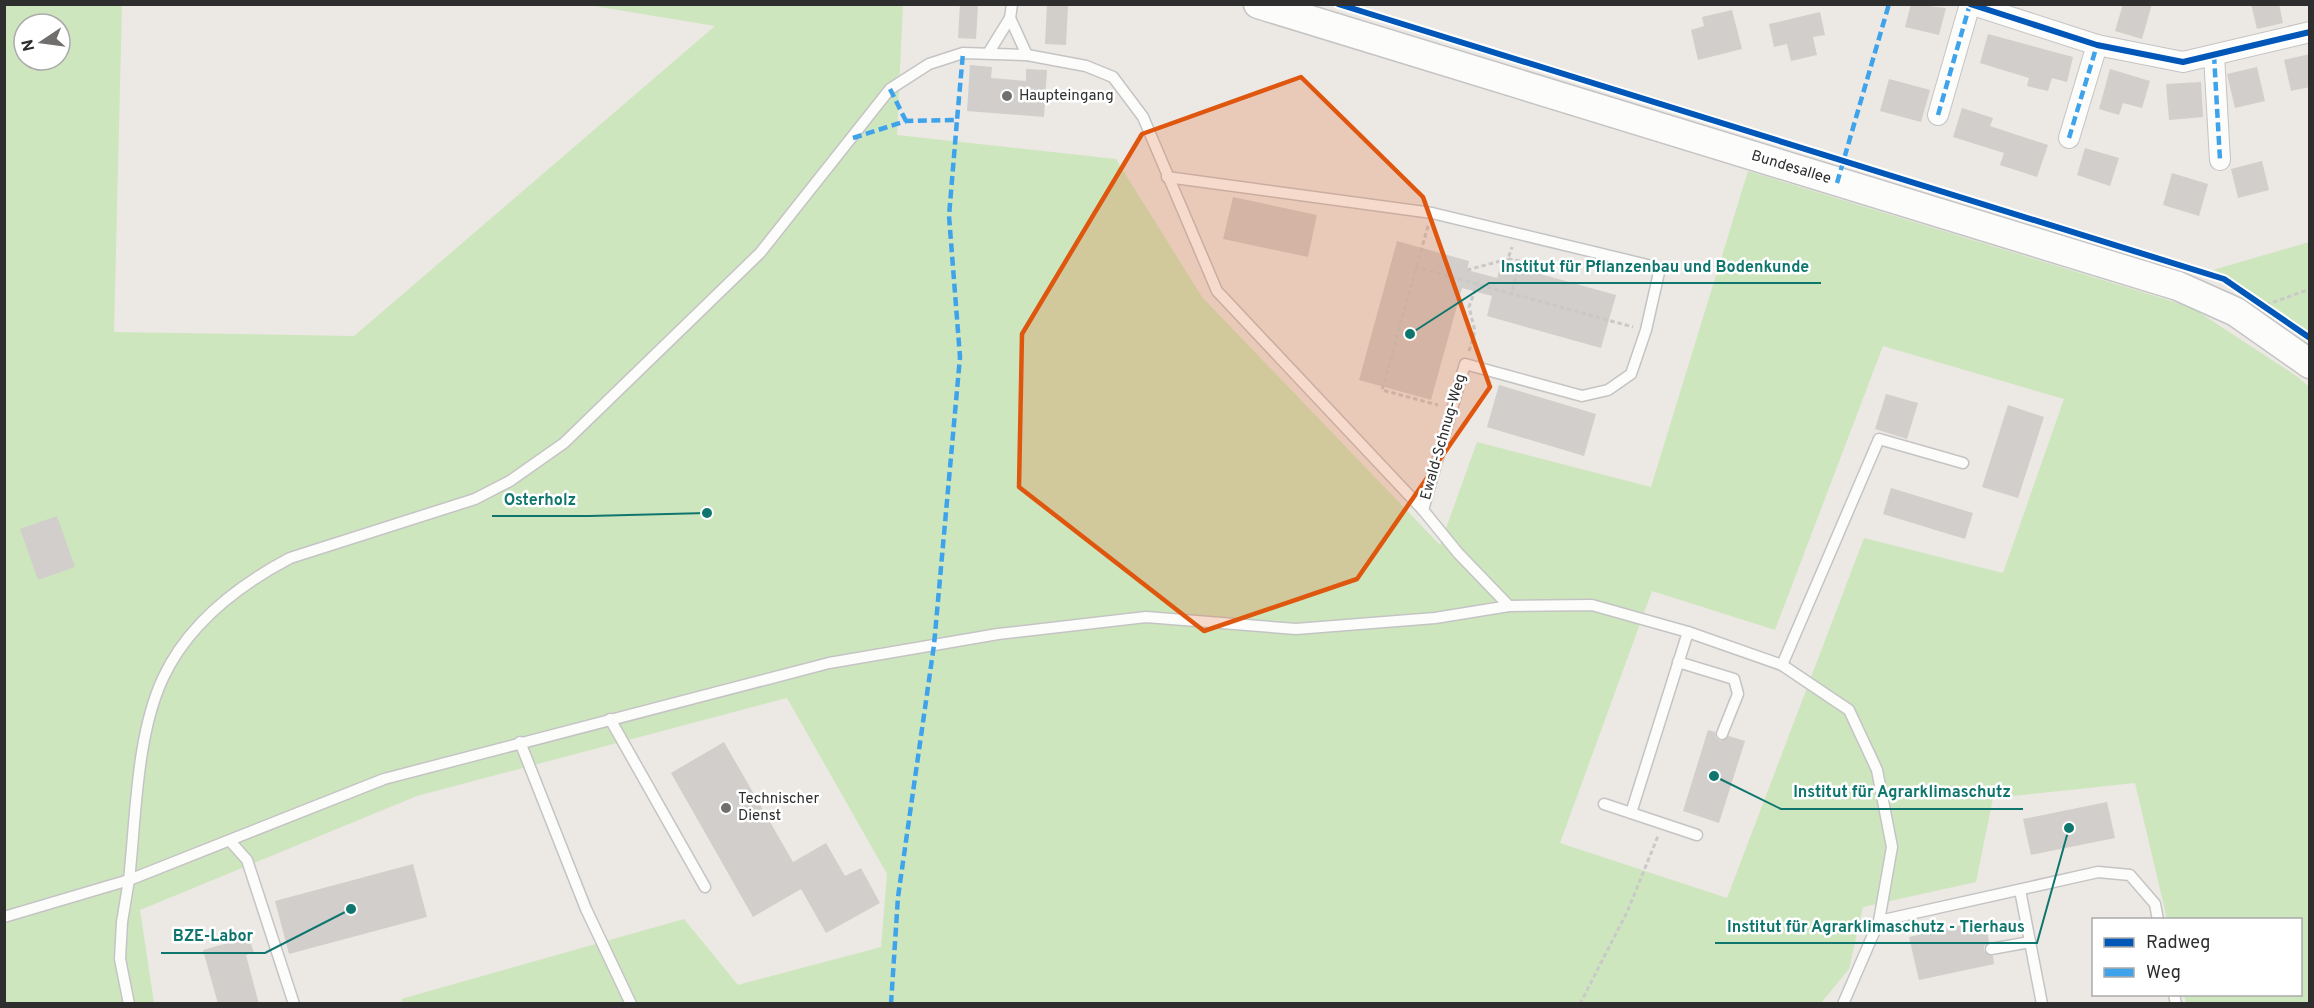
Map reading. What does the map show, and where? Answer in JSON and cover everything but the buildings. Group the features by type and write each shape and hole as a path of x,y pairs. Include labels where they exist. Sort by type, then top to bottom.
{"main road":[{"name":"Bundesallee","path":"1258,4 2178,286 2236,312 2310,364"}],"street":[{"path":"1938,115 1970,4 2097,45 2183,62 2310,32"},
{"path":"2069,138 2097,45"},
{"path":"2214,55 2220,160"}],"lane":[{"path":"1012,4 1011,18 1027,55"},
{"path":"989,52 1011,18"},
{"path":"129,1004 120,959 122,922 139,785 150,720 163,679 182,646 210,613 265,571 291,558 475,499 510,481 544,459 599,410 760,253 890,89 908,75 948,56 989,52 1027,55 1086,66 1113,77 1143,117 1217,291 1423,510 1458,553 1509,606"},
{"path":"1167,177 1432,213 1516,231 1660,268 1646,330 1631,374 1608,390 1582,396 1465,364"},
{"name":"Ewald-Schnug-Weg","path":"1423,510 1465,364"},
{"path":"1782,665 1879,439 1963,463"},
{"path":"4,917 129,880 384,778 829,663 998,634 1146,617 1296,629 1435,618 1509,606 1592,605 1688,632 1782,665 1849,710 1877,770 1892,847 1879,921 1843,1004"},
{"path":"1631,813 1688,632"},
{"path":"1678,662 1734,679 1738,694 1722,734"},
{"path":"610,719 705,887"},
{"path":"520,742 586,909 631,1004"},
{"path":"1604,804 1697,835"},
{"path":"230,841 246,860 294,1004"},
{"path":"1879,921 2098,872 2130,875 2155,904 2158,918"},
{"path":"2020,890 2042,1004"},
{"path":"1991,949 2030,942"}],"path":[{"path":"1432,213 1415,267 1383,390 1453,409"},
{"path":"1508,259 1516,231"},
{"path":"1467,270 1508,259 1520,261 1512,292"},
{"path":"1415,267 1478,282 1646,330"},
{"path":"1465,364 1474,331 1469,307 1478,282"},
{"path":"2265,306 2310,289"},
{"path":"1580,1004 1628,910 1664,824"}],"highlighted area":[{"path":"1301,77 1423,197 1490,387 1357,579 1204,631 1019,487 1022,334 1142,134"}],"green space":[{"path":"903,4 897,135 1116,159 1202,297 1440,545 1477,442 1651,487 1748,171 2191,307 2298,377 2309,387 2309,1003 2186,1003 2184,996 2302,996 2302,918 2167,918 2135,783 1993,798 1976,882 1863,907 1849,969 1821,1003 403,1003 401,999 684,919 738,985 881,947 887,874 787,698 417,796 140,910 154,1003 5,1004 5,5 122,5 114,332 354,336 715,26 588,5","holes":["1883,346 2064,399 2003,573 1864,538 1727,898 1560,843 1652,591 1775,630"]},
{"path":"2309,242 2309,333 2213,270"}],"marked path":[{"path":"1837,183 1889,4"},
{"path":"1938,115 1970,4"},
{"path":"2069,138 2097,45"},
{"path":"853,138 906,121 957,120 963,53"},
{"path":"2214,55 2220,160"},
{"path":"890,89 906,121"},
{"path":"891,1004 898,897 934,645 960,357 949,216 957,120"}],"cycle path":[{"path":"1338,4 2224,279 2310,338"},
{"path":"1970,4 2097,45 2183,62 2310,32"}],"place":[{"name":"Haupteingang","path":"1007,96"},
{"name":"Institut für Pflanzenbau und Bodenkunde","path":"1410,334"},
{"name":"Osterholz","path":"707,513"},
{"name":"Institut für Agrarklimaschutz","path":"1714,776"},
{"name":"Technischer Dienst","path":"726,808"},
{"name":"Institut für Agrarklimaschutz - Tierhaus","path":"2069,828"},
{"name":"BZE-Labor","path":"351,909"}]}
